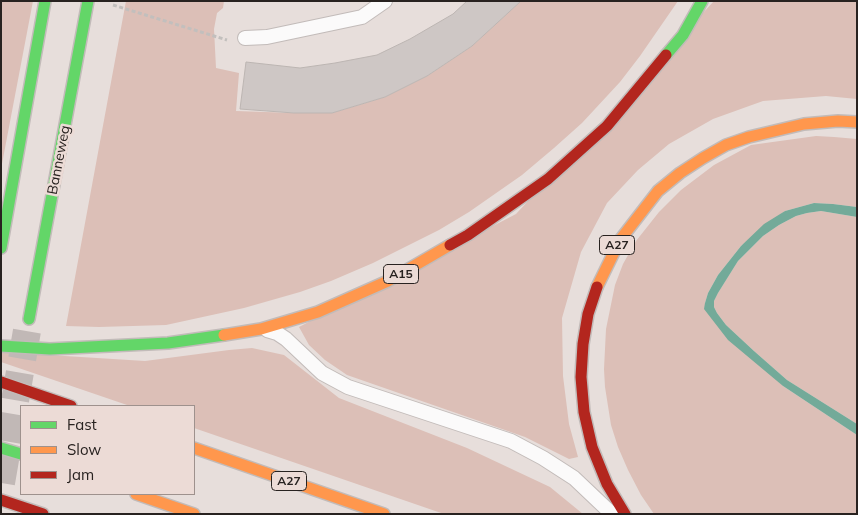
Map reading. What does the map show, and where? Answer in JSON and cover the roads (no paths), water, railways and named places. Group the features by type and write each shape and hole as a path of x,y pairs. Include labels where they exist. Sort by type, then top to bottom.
{"main road":[{"path":"1,248 45,1"},
{"name":"Banneweg","path":"29,319 88,1"},
{"name":"A15","path":"1,346 50,349 168,343 261,329 318,312 388,281 468,236 548,179 607,126 684,35 702,1"},
{"name":"A27","path":"624,514 607,484 592,447 584,412 581,377 583,344 588,314 597,287 620,240 658,191 688,168 726,146 749,136 804,124 838,121 857,122"},
{"path":"1,382 68,405"},
{"path":"1,448 20,454"},
{"name":"A27","path":"195,448 384,514"},
{"path":"139,495 194,514"},
{"path":"1,500 44,514"}],"lane":[{"path":"245,38 268,37 362,17 385,1"},
{"path":"261,329 277,333 286,339 322,372 348,387 512,441 544,458 574,478 612,514"}],"tunnel":[{"path":"1,483 29,319"}]}
